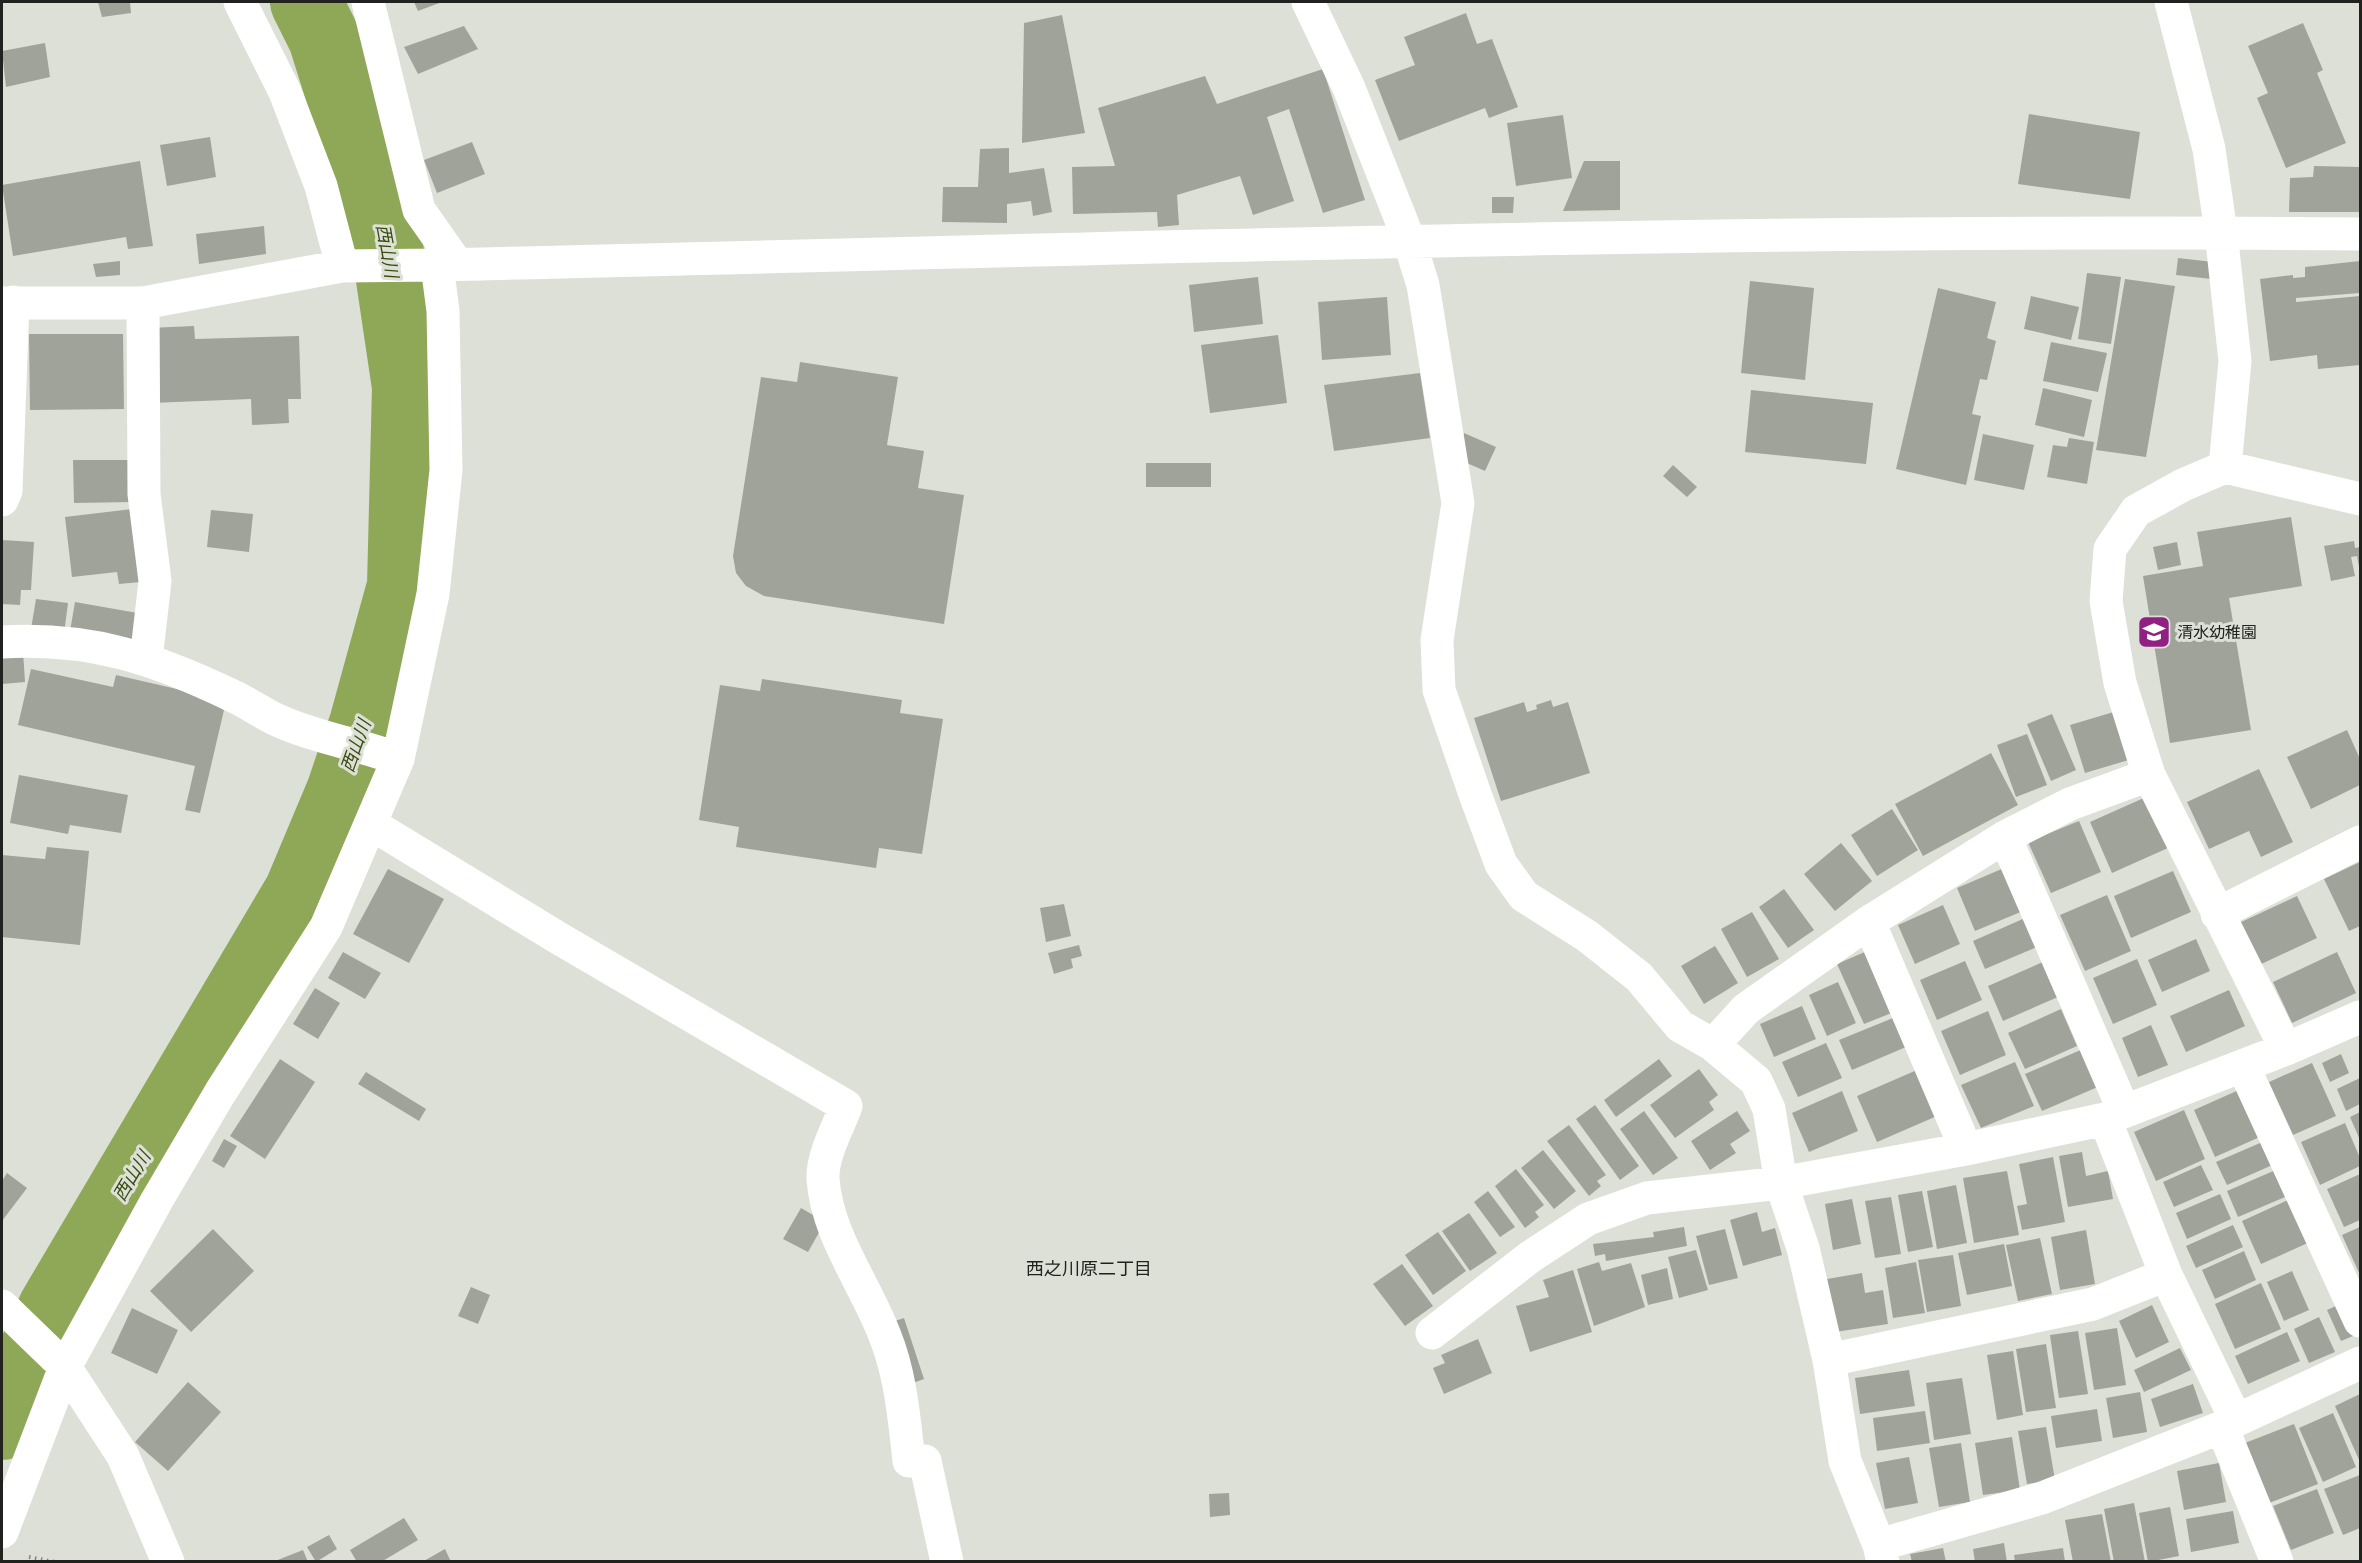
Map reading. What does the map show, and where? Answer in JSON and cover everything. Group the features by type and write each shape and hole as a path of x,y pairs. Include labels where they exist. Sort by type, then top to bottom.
{"street":[{"path":"240,2 293,113 352,265"},
{"path":"2,1532 60,1362 214,1102 326,927 371,824 433,594 446,470 443,311 447,265 418,210 368,2"},
{"path":"1308,2 1349,88 1409,240 1423,285 1458,503 1437,640 1439,690 1501,864 1524,896 1587,936 1639,977 1680,1026 1713,1045 1756,1081 1769,1109 1782,1183 1803,1248 1829,1360 1845,1461 1881,1553 2042,1498 2229,1423 2361,1363"},
{"path":"2171,2 2209,148 2221,232 2235,361 2225,467"},
{"path":"2,500 6,491 7,302 143,303 352,265 447,265 1409,240 2221,232 2361,234"},
{"path":"143,303 144,495 155,581 146,660"},
{"path":"2286,1049 2149,775 2120,683 2106,601 2110,549 2136,511 2183,485 2225,467 2361,499"},
{"path":"2,642 40,640 104,647 146,660 234,696 278,720 390,756"},
{"path":"1713,1045 1746,1009 1869,922 2005,837 2070,804 2149,775"},
{"path":"371,824 560,939 846,1106 828,1154 823,1177 826,1201 843,1247 885,1335 901,1385 909,1461 925,1461 947,1562"},
{"path":"2005,837 2115,1115 2166,1275 2229,1423 2277,1562"},
{"path":"2217,914 2361,842"},
{"path":"1869,922 1966,1149"},
{"path":"1432,1333 1530,1257 1588,1220 1647,1198 1782,1183 1966,1149 2115,1115 2286,1049 2361,1017"},
{"path":"2243,1066 2361,1322"},
{"path":"1829,1360 2092,1304 2166,1275"},
{"path":"4,1314 60,1362 123,1456 168,1562"}],"building":[{"path":"98,2 130,2 131,13 102,17"},
{"path":"414,2 442,2 418,11"},
{"path":"1466,13 1477,44 1492,39 1518,107 1489,118 1485,108 1399,141 1375,80 1415,65 1404,37"},
{"path":"1062,15 1085,133 1022,143 1024,23"},
{"path":"2303,23 2323,70 2317,73 2346,143 2286,168 2257,98 2268,93 2248,46"},
{"path":"464,26 478,49 418,74 404,47"},
{"path":"45,43 50,77 6,87 2,51"},
{"path":"1323,69 1365,200 1323,213 1289,109 1267,117 1294,201 1253,215 1240,176 1177,195 1179,225 1158,227 1157,212 1073,214 1072,167 1115,166 1098,108 1205,76 1217,104"},
{"path":"2029,114 2140,132 2130,199 2018,184"},
{"path":"1563,115 1572,178 1516,186 1507,123"},
{"path":"210,137 216,177 167,186 160,145"},
{"path":"472,142 485,174 437,193 424,160"},
{"path":"1009,148 1009,173 1044,168 1052,212 1033,216 1031,201 1007,204 1007,223 942,222 943,187 978,187 980,149"},
{"path":"140,161 153,246 128,249 126,237 13,256 2,185"},
{"path":"1584,161 1620,161 1620,210 1563,211"},
{"path":"2314,166 2360,167 2360,212 2289,212 2290,178 2313,177"},
{"path":"1492,197 1514,197 1513,213 1492,213"},
{"path":"264,226 266,254 199,264 196,234"},
{"path":"2178,258 2213,262 2211,279 2176,275"},
{"path":"120,261 120,275 96,277 93,264"},
{"path":"2360,261 2360,293 2296,298 2296,302 2360,296 2360,365 2318,369 2317,355 2270,361 2260,279 2293,275 2293,278 2305,277 2305,267"},
{"path":"2087,273 2121,277 2111,344 2078,339"},
{"path":"1258,277 1263,324 1194,332 1189,285"},
{"path":"2125,279 2175,286 2146,457 2096,450"},
{"path":"1750,281 1814,288 1805,380 1741,373"},
{"path":"1938,288 1996,302 1987,338 1996,341 1987,380 1980,379 1972,414 1981,416 1966,485 1896,469"},
{"path":"2031,296 2079,307 2071,340 2024,329"},
{"path":"1387,297 1391,355 1322,360 1318,302"},
{"path":"194,326 195,339 299,336 301,399 288,399 289,423 252,425 251,399 151,403 148,328"},
{"path":"29,334 123,334 124,409 30,410"},
{"path":"1278,335 1287,403 1210,413 1201,345"},
{"path":"2051,342 2107,353 2098,392 2043,381"},
{"path":"800,362 898,377 887,445 924,451 918,488 964,495 944,624 764,596 746,586 736,573 733,556 761,377 797,382"},
{"path":"1420,373 1430,438 1334,451 1324,385"},
{"path":"2043,388 2092,400 2084,437 2035,425"},
{"path":"1751,390 1873,403 1866,464 1745,452"},
{"path":"1464,433 1496,447 1485,471 1453,457"},
{"path":"1983,434 2034,445 2024,490 1974,480"},
{"path":"2069,438 2094,442 2087,484 2047,477 2053,445 2067,447"},
{"path":"73,460 133,460 133,502 74,503"},
{"path":"1146,463 1211,463 1211,487 1146,487"},
{"path":"1673,465 1697,487 1687,497 1663,476"},
{"path":"132,509 140,582 119,584 117,572 72,577 65,517"},
{"path":"211,510 253,514 249,552 207,547"},
{"path":"2291,517 2302,586 2229,598 2251,730 2170,743 2143,576 2203,566 2197,532"},
{"path":"2,540 34,542 31,590 21,590 20,605 2,604"},
{"path":"2354,541 2355,548 2360,547 2360,572 2357,556 2351,557 2355,576 2331,581 2324,546"},
{"path":"2177,542 2181,565 2158,570 2153,547"},
{"path":"36,599 68,603 64,634 31,629"},
{"path":"75,602 143,614 138,642 70,631"},
{"path":"23,651 25,682 2,684 2,653"},
{"path":"31,669 113,687 116,675 194,693 224,710 200,813 185,810 195,766 18,725"},
{"path":"762,679 902,700 900,713 943,719 922,854 879,848 876,868 736,847 739,827 699,820 720,685 760,691"},
{"path":"1551,700 1553,707 1568,702 1590,773 1501,801 1474,718 1524,702 1527,712 1537,709 1536,705"},
{"path":"2117,711 2132,759 2085,773 2070,725"},
{"path":"2052,714 2076,770 2051,781 2027,724"},
{"path":"2347,730 2360,759 2360,785 2311,809 2287,757"},
{"path":"2027,734 2047,785 2016,797 1997,745"},
{"path":"1991,753 2018,805 1923,856 1895,804"},
{"path":"2259,769 2293,842 2261,857 2249,831 2209,849 2187,802"},
{"path":"19,775 128,795 121,833 70,825 68,834 10,823"},
{"path":"2146,797 2168,848 2112,873 2090,822"},
{"path":"1892,809 1918,850 1877,876 1851,835"},
{"path":"2079,821 2101,872 2051,893 2028,842"},
{"path":"1841,843 1872,881 1835,911 1804,874"},
{"path":"47,847 89,851 80,945 2,937 2,855 45,859"},
{"path":"2360,862 2360,926 2349,931 2324,879"},
{"path":"2004,868 2023,911 1975,931 1957,888"},
{"path":"388,869 444,899 409,963 353,934"},
{"path":"2173,871 2191,912 2131,938 2114,896"},
{"path":"1784,889 1814,930 1788,948 1759,907"},
{"path":"2107,895 2131,951 2085,971 2060,915"},
{"path":"2297,896 2317,938 2257,966 2237,924"},
{"path":"1064,904 1071,936 1046,942 1040,908"},
{"path":"1943,905 1960,944 1915,964 1898,925"},
{"path":"1752,912 1779,959 1747,977 1721,929"},
{"path":"2025,918 2037,947 1985,969 1973,941"},
{"path":"2196,939 2210,971 2162,992 2148,960"},
{"path":"1079,945 1082,956 1071,959 1073,968 1054,974 1048,953"},
{"path":"1715,946 1738,983 1704,1004 1681,966"},
{"path":"1867,951 1894,1012 1864,1024 1837,964"},
{"path":"343,952 381,973 365,999 328,978"},
{"path":"2337,952 2356,993 2292,1023 2273,982"},
{"path":"2137,959 2157,1005 2113,1024 2093,978"},
{"path":"1965,961 1982,1000 1937,1020 1920,980"},
{"path":"2043,962 2058,997 2003,1021 1988,986"},
{"path":"1838,982 1856,1023 1827,1036 1809,995"},
{"path":"315,988 340,1003 318,1039 293,1024"},
{"path":"2229,990 2245,1026 2186,1052 2170,1016"},
{"path":"1802,1006 1816,1039 1774,1057 1760,1024"},
{"path":"2061,1009 2077,1046 2025,1069 2008,1033"},
{"path":"1988,1011 2006,1055 1960,1075 1941,1031"},
{"path":"1893,1018 1906,1047 1852,1070 1839,1040"},
{"path":"2151,1025 2168,1065 2138,1077 2122,1038"},
{"path":"1826,1043 1842,1078 1798,1097 1782,1062"},
{"path":"2083,1049 2100,1086 2042,1111 2025,1074"},
{"path":"2341,1054 2349,1073 2330,1082 2322,1063"},
{"path":"280,1059 315,1082 265,1159 230,1136"},
{"path":"1659,1059 1672,1076 1616,1117 1604,1100"},
{"path":"2015,1062 2034,1106 1981,1128 1961,1085"},
{"path":"2312,1063 2336,1116 2293,1135 2269,1082"},
{"path":"1699,1069 1718,1095 1709,1102 1714,1110 1675,1138 1650,1105"},
{"path":"1917,1070 1937,1116 1877,1142 1857,1096"},
{"path":"366,1072 426,1109 419,1121 358,1084"},
{"path":"2360,1078 2360,1104 2346,1111 2337,1089"},
{"path":"2241,1089 2262,1136 2215,1157 2194,1110"},
{"path":"1842,1091 1858,1131 1809,1152 1792,1113"},
{"path":"1595,1105 1639,1166 1620,1180 1576,1119"},
{"path":"2184,1110 2205,1159 2156,1181 2134,1132"},
{"path":"1644,1111 1678,1158 1653,1175 1620,1129"},
{"path":"1737,1111 1750,1131 1730,1144 1736,1153 1710,1170 1691,1141"},
{"path":"2360,1112 2360,1140 2350,1117"},
{"path":"2345,1123 2360,1158 2360,1166 2320,1185 2301,1142"},
{"path":"1569,1125 1606,1175 1597,1181 1601,1186 1589,1196 1547,1141"},
{"path":"224,1139 237,1146 224,1168 212,1161"},
{"path":"2267,1140 2277,1163 2227,1185 2216,1162"},
{"path":"1543,1150 1576,1191 1554,1209 1521,1168"},
{"path":"2082,1152 2086,1176 2108,1171 2113,1199 2068,1207 2059,1156"},
{"path":"2053,1157 2065,1222 2022,1230 2017,1206 2027,1204 2019,1164"},
{"path":"2201,1165 2213,1190 2174,1207 2163,1182"},
{"path":"1516,1169 1544,1205 1535,1212 1539,1217 1525,1228 1495,1186"},
{"path":"2278,1169 2290,1195 2238,1217 2227,1191"},
{"path":"2007,1171 2019,1235 1974,1243 1963,1178"},
{"path":"7,1173 27,1188 2,1221 2,1181"},
{"path":"2360,1174 2360,1220 2344,1227 2327,1189"},
{"path":"1956,1185 1967,1243 1937,1249 1927,1191"},
{"path":"1488,1191 1515,1227 1500,1237 1474,1202"},
{"path":"1922,1191 1933,1247 1908,1252 1898,1195"},
{"path":"2220,1194 2231,1219 2187,1239 2176,1213"},
{"path":"1891,1197 1901,1254 1875,1258 1865,1201"},
{"path":"1852,1199 1861,1244 1833,1250 1825,1204"},
{"path":"2290,1199 2310,1242 2261,1264 2242,1221"},
{"path":"801,1208 825,1222 808,1252 783,1239"},
{"path":"1757,1212 1762,1232 1775,1228 1782,1255 1743,1266 1730,1220"},
{"path":"1469,1213 1497,1253 1470,1271 1442,1231"},
{"path":"2233,1225 2243,1247 2196,1268 2186,1246"},
{"path":"1684,1227 1687,1246 1606,1261 1605,1254 1595,1256 1593,1244 1654,1237 1653,1232"},
{"path":"2360,1227 2360,1275 2342,1235"},
{"path":"213,1229 254,1271 191,1332 150,1291"},
{"path":"1725,1229 1738,1278 1709,1285 1696,1236"},
{"path":"2086,1230 2095,1284 2060,1290 2051,1237"},
{"path":"1438,1232 1466,1271 1433,1295 1405,1255"},
{"path":"2040,1238 2052,1294 2018,1301 2006,1245"},
{"path":"2004,1244 2012,1286 1967,1295 1958,1253"},
{"path":"1696,1250 1708,1290 1679,1298 1668,1257"},
{"path":"2244,1251 2256,1280 2215,1299 2202,1270"},
{"path":"1953,1255 1961,1306 1927,1312 1918,1260"},
{"path":"1599,1262 1602,1271 1631,1263 1645,1307 1594,1326 1577,1269"},
{"path":"1916,1262 1925,1313 1893,1318 1885,1268"},
{"path":"1402,1264 1433,1306 1405,1326 1373,1284"},
{"path":"1667,1268 1673,1299 1648,1305 1641,1275"},
{"path":"1573,1270 1592,1332 1530,1352 1516,1306 1549,1297 1543,1280"},
{"path":"2292,1271 2309,1310 2284,1321 2267,1282"},
{"path":"1862,1273 1865,1293 1883,1290 1888,1324 1835,1332 1827,1279"},
{"path":"2261,1283 2281,1329 2235,1349 2215,1304"},
{"path":"471,1287 490,1295 478,1324 458,1316"},
{"path":"2152,1305 2169,1342 2136,1358 2119,1321"},
{"path":"2338,1305 2353,1336 2341,1341 2327,1310"},
{"path":"132,1308 178,1330 157,1374 111,1353"},
{"path":"2319,1317 2335,1352 2309,1363 2294,1329"},
{"path":"904,1318 924,1379 910,1384 889,1323"},
{"path":"2117,1328 2126,1385 2094,1390 2085,1333"},
{"path":"2078,1331 2088,1394 2059,1398 2050,1335"},
{"path":"2287,1332 2300,1361 2248,1384 2235,1356"},
{"path":"1478,1339 1492,1373 1444,1394 1433,1368 1445,1363 1441,1355"},
{"path":"2046,1344 2056,1408 2026,1412 2016,1349"},
{"path":"2180,1348 2191,1370 2144,1392 2134,1370"},
{"path":"2013,1351 2023,1415 1997,1420 1987,1355"},
{"path":"1909,1370 1915,1406 1860,1414 1855,1378"},
{"path":"1962,1378 1971,1434 1934,1440 1926,1383"},
{"path":"188,1382 221,1412 168,1471 135,1442"},
{"path":"2193,1384 2203,1413 2160,1427 2151,1399"},
{"path":"2140,1392 2147,1432 2113,1438 2106,1398"},
{"path":"2360,1394 2360,1462 2335,1406"},
{"path":"2097,1409 2102,1441 2056,1448 2051,1416"},
{"path":"1925,1411 1930,1443 1877,1451 1873,1418"},
{"path":"2333,1413 2356,1467 2323,1482 2299,1428"},
{"path":"2294,1424 2318,1484 2269,1503 2245,1443"},
{"path":"2046,1427 2055,1480 2027,1484 2018,1431"},
{"path":"2012,1437 2020,1490 1983,1495 1975,1443"},
{"path":"1961,1443 1970,1502 1939,1507 1929,1448"},
{"path":"1909,1457 1918,1503 1885,1509 1876,1463"},
{"path":"2219,1463 2226,1502 2184,1510 2177,1471"},
{"path":"2360,1475 2360,1528 2343,1535 2324,1489"},
{"path":"2317,1489 2334,1533 2291,1550 2273,1506"},
{"path":"1229,1493 1230,1515 1210,1517 1209,1494"},
{"path":"2134,1503 2145,1562 2114,1562 2104,1509"},
{"path":"2170,1507 2179,1556 2148,1562 2139,1513"},
{"path":"2233,1511 2239,1543 2191,1552 2186,1519"},
{"path":"2102,1514 2111,1562 2073,1562 2065,1520"},
{"path":"404,1518 418,1540 381,1562 357,1562 350,1550"},
{"path":"329,1535 337,1549 316,1562 307,1547"},
{"path":"2004,1543 2007,1562 1975,1562 1973,1549"},
{"path":"1943,1548 1946,1562 1912,1562 1910,1554"},
{"path":"2063,1548 2065,1562 2015,1562 2014,1555"},
{"path":"445,1549 451,1562 422,1562"},
{"path":"303,1550 308,1562 275,1562 275,1561"}],"waterway":[{"name":"西山川","path":"2,1424 54,1308 300,892 342,792 365,724 403,586 408,387 385,232 324,38 306,2"}],"place":[{"name":"清水幼稚園","path":"2154,632"}],"district":[{"name":"西之川原二丁目","path":"1089,1269"}]}
